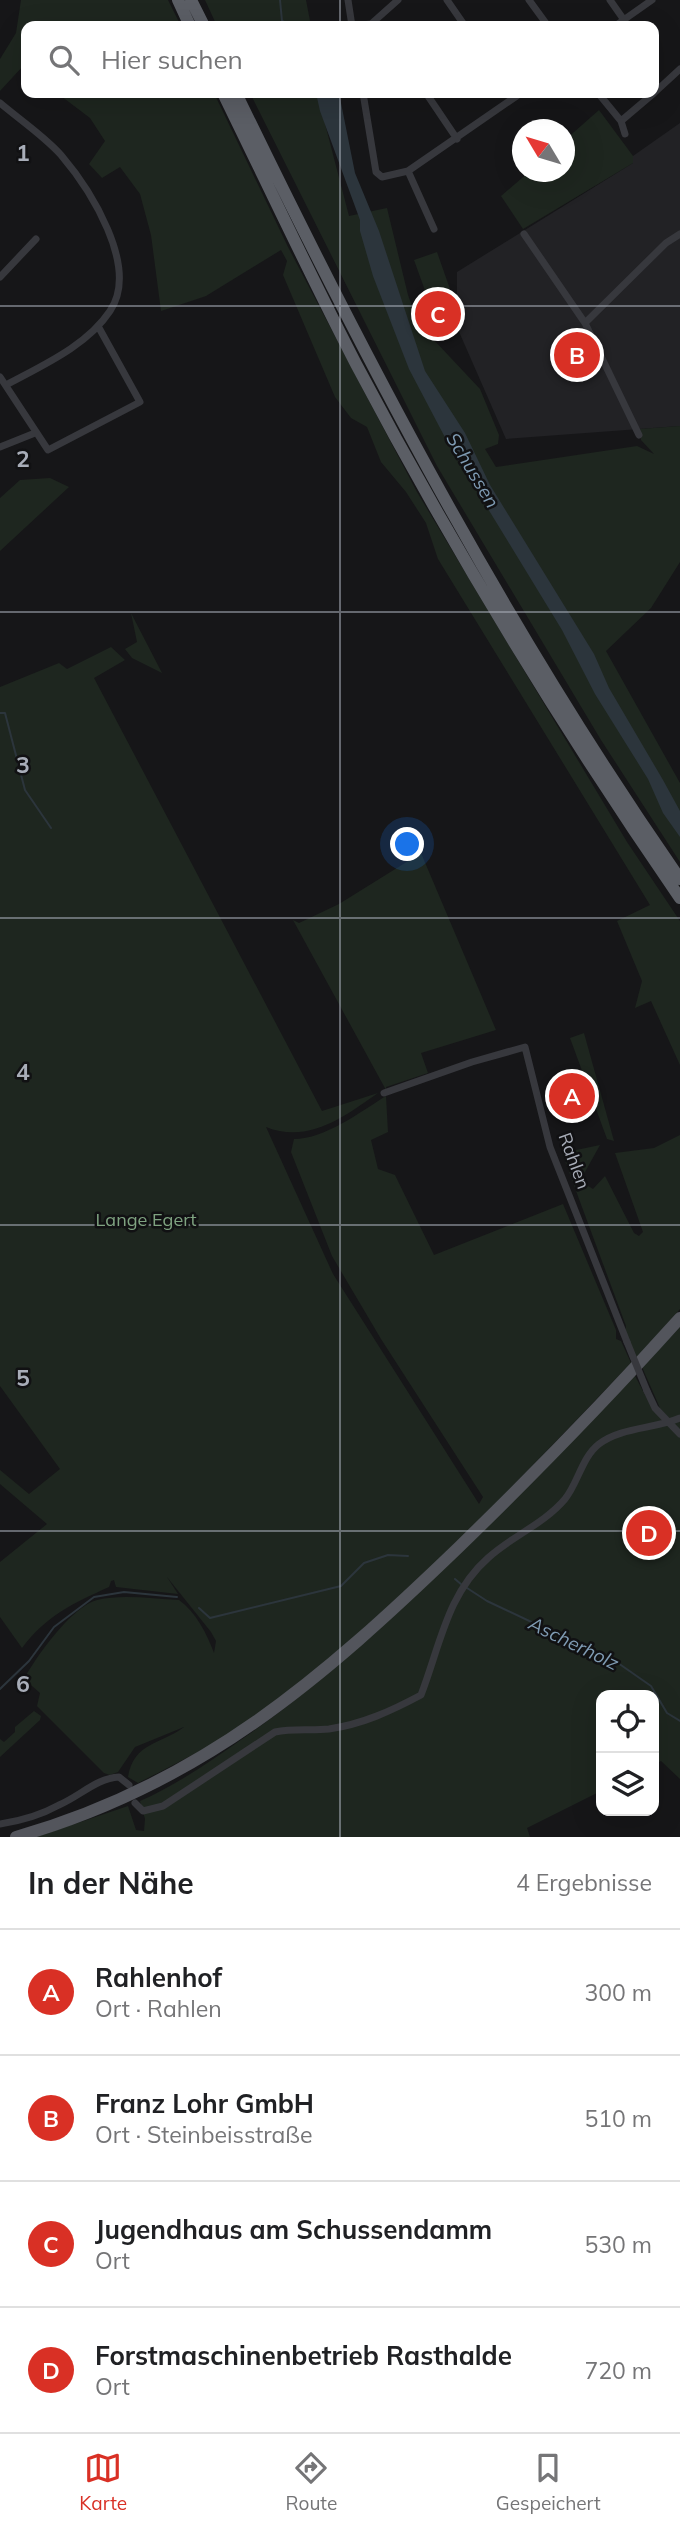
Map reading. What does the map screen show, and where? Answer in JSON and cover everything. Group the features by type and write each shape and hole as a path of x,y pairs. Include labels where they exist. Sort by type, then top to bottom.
{"highway":[{"path":"178,0 188,21"},
{"path":"191,0 202,21"},
{"path":"225,98 348,348 418,478 492,606 568,729 680,898"},
{"path":"238,98 360,346 461,530 558,692 680,879"}],"main road":[{"path":"16,1837 83,1815 165,1779 235,1738 285,1702 374,1627 485,1521 680,1318"}],"street":[{"path":"348,0 351,21"},
{"path":"447,0 462,21"},
{"path":"529,0 544,21"},
{"path":"610,0 624,20 652,0"},
{"path":"382,21 395,1"},
{"path":"659,88 680,69"},
{"path":"364,98 376,172 382,177 408,171 457,139 510,98"},
{"path":"429,98 457,139"},
{"path":"602,98 621,121 625,134"},
{"path":"621,121 648,98"},
{"path":"0,103 60,153 92,197 111,238 118,269 117,290 112,309 98,326 48,362 6,385"},
{"path":"408,171 434,229"},
{"path":"524,233 585,323 639,435"},
{"path":"585,323 666,243 680,234"},
{"path":"0,277 36,239"},
{"path":"0,377 48,450 140,402 98,326"},
{"path":"0,447 35,433"},
{"name":"Rahlen","path":"384,1093 472,1062 525,1047 550,1147 647,1391 655,1408 671,1422"},
{"path":"135,1803 143,1811 163,1806 275,1732 294,1728 328,1729 383,1716 421,1695 439,1636 466,1580 490,1556 540,1521 565,1498 598,1445 624,1433 680,1419"},
{"path":"671,1422 680,1434"},
{"path":"0,1824 56,1807 105,1777 120,1777 129,1785"}],"shaded area":[{"path":"680,123 680,426 506,439 446,302 457,297 457,272 633,163 633,156"}],"green space":[{"path":"21,0 168,0 178,21 21,21 21,68 0,91 0,59 16,33"},
{"path":"205,0 306,0 310,21 215,21"},
{"path":"64,98 216,98 288,247 417,492 627,842 680,921 680,1065 651,1001 635,1008 642,981 617,921 650,905 438,559 426,523 406,492 381,462 367,427 351,418 335,397 283,275 287,261 281,250 206,296 161,311 151,235 140,194 120,167 102,178 89,164 105,141 90,118"},
{"path":"253,98 318,98 349,216 387,208 408,295 418,323 480,389 499,435 498,444 485,449 496,467 637,446 654,454 641,440 640,429 680,426 680,562 651,608 606,651 680,783 680,862 601,740 437,466"},
{"path":"599,110 633,156 633,163 523,229 501,196 517,182 575,182 575,131"},
{"path":"437,252 450,289 427,296 414,260"},
{"path":"50,478 69,487 0,551 0,498 20,480"},
{"path":"131,613 162,673 132,658 125,649 137,642"},
{"name":"Lange Egert","path":"111,647 125,660 94,678 322,1111 378,1093 339,1119 311,1130 281,1131 266,1127 333,1274 479,1504 483,1497 381,1339 332,1256 291,1152 294,1139 330,1130 386,1096 388,1132 371,1140 378,1169 395,1175 434,1255 563,1204 616,1330 616,1339 621,1341 631,1363 452,1547 309,1675 229,1734 138,1783 128,1777 136,1757 149,1746 184,1727 135,1747 118,1772 110,1775 104,1773 37,1706 40,1693 24,1679 46,1646 76,1612 97,1600 107,1598 179,1600 200,1624 214,1653 216,1641 211,1632 167,1577 178,1594 116,1587 114,1580 111,1581 109,1587 72,1605 51,1619 22,1648 0,1617 0,1562 47,1524 0,1484 0,1470 29,1494 60,1469 0,1386 0,687 59,663 67,669"},
{"path":"421,853 496,1030 421,1053 428,1073 386,1087 386,1090 293,920 299,923 339,904"},
{"path":"584,1033 614,1141 607,1139 570,1038"},
{"path":"680,1135 680,1309 637,1358 625,1332 626,1326 562,1153 600,1145 580,1181 593,1189 605,1176 634,1233 639,1236 643,1232 615,1153 654,1148"},
{"path":"680,1327 680,1779 661,1761 659,1762 659,1690 596,1690 596,1794 527,1828 530,1837 36,1837 128,1806 136,1830 144,1831 145,1819 140,1801 181,1780 233,1746 349,1656 447,1565 634,1374 654,1412 660,1408 642,1367"},
{"path":"34,1711 41,1716 40,1720 0,1757 0,1739 4,1742 15,1732 15,1727"}],"water":[{"name":"Schussen","path":"317,98 340,98 355,173 379,231 425,371 465,433 490,485 594,654 609,688 680,811 680,837 663,813 648,779 595,694 562,630 449,445 409,369 373,276 360,231 360,220"}],"waterway":[{"path":"280,0 282,21"},
{"path":"0,713 5,713 25,790 51,828"},
{"name":"Ascherholz","path":"199,1608 210,1618 341,1586 364,1563 388,1555 408,1556"},
{"name":"Ascherholz","path":"455,1579 462,1585"},
{"name":"Ascherholz","path":"467,1588 487,1601 618,1663 651,1686 667,1713 680,1721"},
{"name":"Ascherholz","path":"0,1689 29,1661 54,1627 94,1597 124,1592 177,1597"}],"place":[{"name":"Jugendhaus am Schussendamm","path":"438,314"},
{"name":"Franz Lohr GmbH","path":"577,355"},
{"name":"Rahlenhof","path":"572,1096"},
{"name":"Forstmaschinenbetrieb Rasthalde","path":"649,1533"}]}
